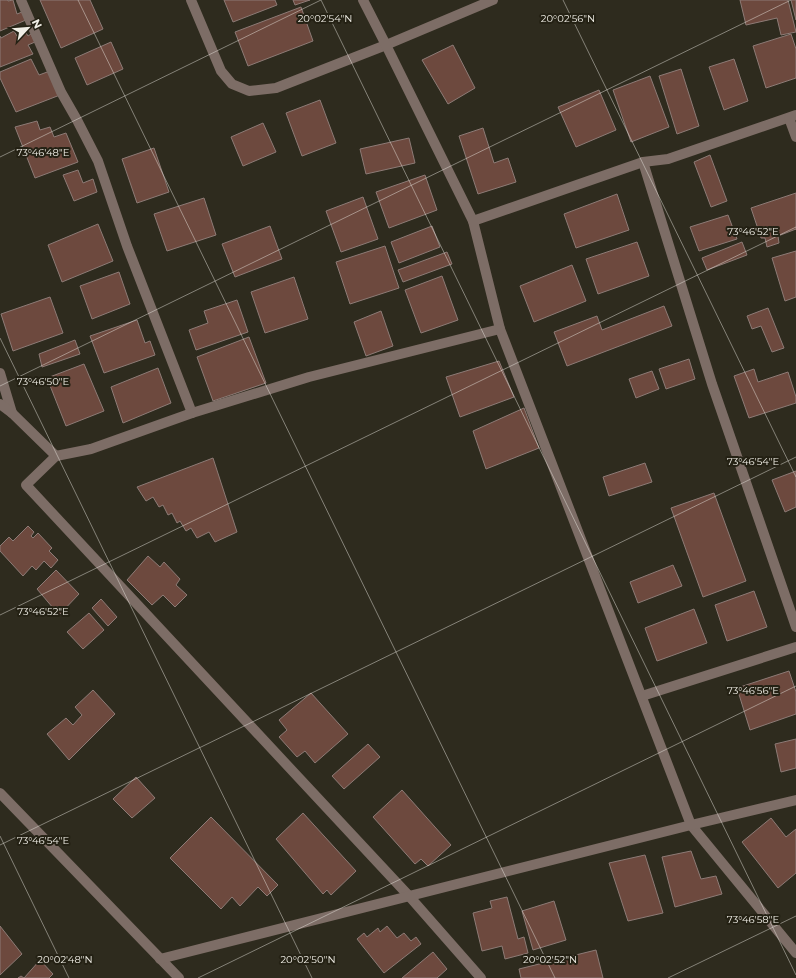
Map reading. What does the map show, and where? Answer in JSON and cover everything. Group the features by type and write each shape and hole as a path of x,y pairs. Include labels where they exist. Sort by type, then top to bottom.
{"street":[{"path":"22,0 61,92 98,161 127,246 192,413"},
{"path":"191,0 221,71 232,84 249,91 276,88 386,45 493,0"},
{"path":"363,0 473,221 500,329 691,825 796,953"},
{"path":"473,221 643,162 668,159 793,117 796,137"},
{"path":"643,162 712,384 796,627"},
{"path":"481,978 409,896 26,485 56,456 91,449 192,413 309,377 500,329"},
{"path":"0,373 12,413"},
{"path":"0,404 12,413 56,456"},
{"path":"642,696 796,647"},
{"path":"0,793 179,978"},
{"path":"160,959 691,825 796,800"}],"building":[{"path":"0,0 13,0 17,14 22,12 26,20 0,31"},
{"path":"40,0 90,0 103,29 61,48"},
{"path":"224,0 275,0 277,5 233,22"},
{"path":"293,0 310,0 295,5"},
{"path":"740,0 788,0 796,32 781,35 777,18 746,25"},
{"path":"791,0 796,0 796,20"},
{"path":"301,7 313,41 248,66 235,32"},
{"path":"14,31 17,36 25,31 28,36 31,34 35,42 28,45 33,54 0,67 0,36 1,38"},
{"path":"791,34 796,49 796,78 766,88 753,46"},
{"path":"111,42 123,69 87,85 75,58"},
{"path":"453,45 475,88 448,104 422,60"},
{"path":"31,59 39,75 50,71 60,95 16,112 0,78 0,72"},
{"path":"734,59 748,101 724,110 709,67"},
{"path":"681,69 699,126 677,134 659,76"},
{"path":"650,76 669,127 631,142 613,90"},
{"path":"599,90 616,130 576,147 558,107"},
{"path":"320,100 336,143 302,156 286,113"},
{"path":"37,121 40,130 50,127 54,137 66,133 78,162 35,178 15,127"},
{"path":"263,123 276,152 243,166 231,137"},
{"path":"483,128 494,163 508,158 516,182 478,194 459,136"},
{"path":"409,138 415,163 366,174 360,149"},
{"path":"154,148 169,192 137,203 122,159"},
{"path":"710,155 727,201 711,207 694,162"},
{"path":"78,170 83,183 93,179 97,192 74,201 63,175"},
{"path":"425,175 437,210 389,228 376,192"},
{"path":"796,193 796,229 778,236 779,243 767,247 765,238 761,238 751,208"},
{"path":"617,194 629,230 576,248 564,214"},
{"path":"363,197 378,239 341,252 326,211"},
{"path":"204,198 216,235 167,251 154,214"},
{"path":"728,215 737,239 699,251 690,227"},
{"path":"98,224 113,261 62,282 48,245"},
{"path":"270,226 282,259 235,277 222,244"},
{"path":"432,226 440,247 399,263 391,242"},
{"path":"637,242 649,276 598,294 586,259"},
{"path":"742,242 747,255 707,270 702,258"},
{"path":"385,246 399,288 350,304 336,262"},
{"path":"796,251 796,297 785,301 772,258"},
{"path":"447,252 452,264 403,282 398,270"},
{"path":"572,265 586,301 534,322 520,286"},
{"path":"119,272 130,304 92,319 80,286"},
{"path":"442,276 458,320 421,333 405,290"},
{"path":"294,277 308,319 265,333 251,292"},
{"path":"50,297 63,333 13,351 1,314"},
{"path":"237,300 248,332 196,350 189,330 208,323 204,311"},
{"path":"664,306 672,326 567,366 554,332 597,316 602,330"},
{"path":"768,308 784,348 772,352 761,326 752,329 747,316"},
{"path":"381,311 393,346 366,356 354,322"},
{"path":"137,320 145,343 150,341 155,355 104,373 90,336"},
{"path":"249,337 266,383 213,401 197,357"},
{"path":"75,340 80,354 42,367 39,354"},
{"path":"689,359 695,379 666,389 659,369"},
{"path":"499,361 514,397 460,417 446,377"},
{"path":"84,364 104,411 66,426 47,378"},
{"path":"158,368 171,403 123,423 111,387"},
{"path":"754,369 758,382 788,372 796,397 796,403 749,418 734,376"},
{"path":"652,371 659,389 636,398 629,379"},
{"path":"524,408 539,448 486,469 473,431"},
{"path":"213,458 237,532 215,542 209,532 197,538 191,528 186,531 180,521 177,523 172,513 168,515 163,505 159,507 153,497 146,501 137,487"},
{"path":"645,463 652,482 609,496 603,477"},
{"path":"796,471 796,507 785,512 772,480"},
{"path":"714,493 746,581 703,597 671,508"},
{"path":"28,526 34,532 31,536 33,538 38,533 52,548 49,551 58,560 51,568 44,561 36,570 32,566 23,576 0,551 0,546 9,537 13,541"},
{"path":"148,556 160,567 164,562 180,579 176,585 187,595 175,607 163,595 152,605 127,580"},
{"path":"673,565 682,586 638,603 630,582"},
{"path":"56,570 79,594 59,615 37,589"},
{"path":"754,591 767,627 727,641 715,605"},
{"path":"101,599 117,617 108,626 92,608"},
{"path":"694,609 707,643 657,661 645,628"},
{"path":"89,613 104,630 83,649 67,632"},
{"path":"789,671 796,692 796,714 750,730 737,688"},
{"path":"93,690 115,714 69,760 47,734 66,718 73,725 82,715 75,707"},
{"path":"311,693 348,734 315,763 305,751 297,757 279,737 287,730 279,720"},
{"path":"796,739 796,768 781,772 775,744"},
{"path":"368,744 380,757 344,789 332,776"},
{"path":"136,777 155,798 132,818 113,799"},
{"path":"402,790 451,845 428,866 421,859 415,864 373,817"},
{"path":"303,813 356,871 331,895 327,890 323,894 276,839"},
{"path":"211,817 278,885 267,896 258,887 240,906 232,897 221,909 170,858"},
{"path":"771,818 786,837 796,829 796,873 778,888 742,842"},
{"path":"691,851 701,879 716,876 722,894 675,907 662,857"},
{"path":"645,855 663,913 628,921 609,863"},
{"path":"507,897 518,939 524,937 528,953 505,959 502,946 482,951 473,913 492,908 490,901"},
{"path":"554,901 566,940 533,950 522,911"},
{"path":"0,926 22,954 0,975"},
{"path":"387,926 397,938 404,933 411,941 416,937 421,944 384,973 357,939 364,933 367,937 378,928 380,932"},
{"path":"596,950 603,978 521,978 519,969"},
{"path":"433,952 447,969 437,978 402,978"},
{"path":"40,960 53,974 49,978 24,978"}]}
